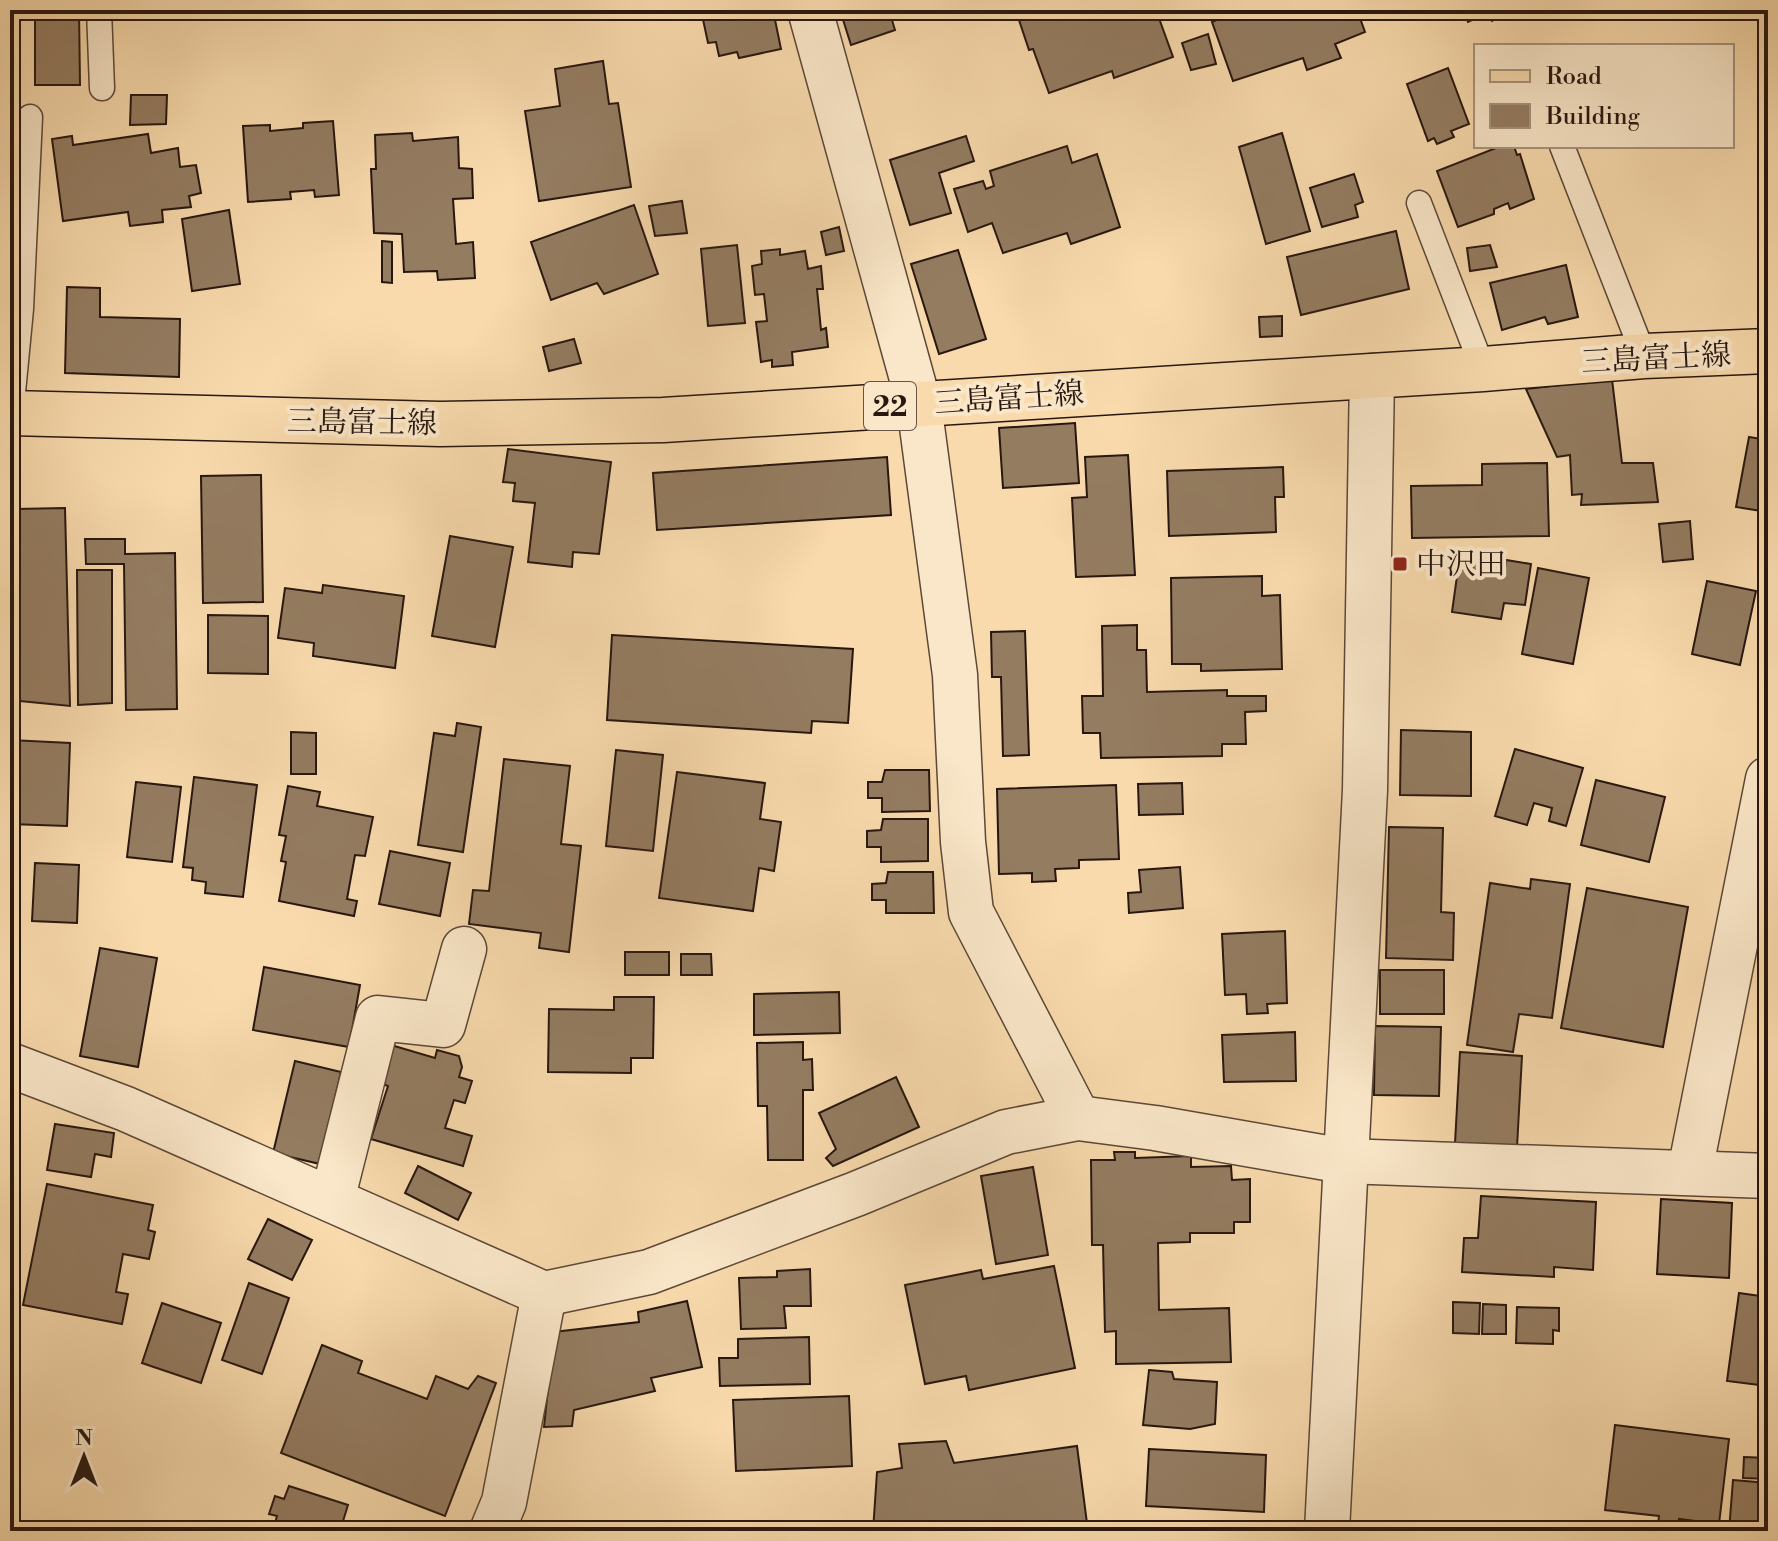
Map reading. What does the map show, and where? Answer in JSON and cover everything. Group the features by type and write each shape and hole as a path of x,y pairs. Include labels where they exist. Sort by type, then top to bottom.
{"main road":[{"name":"三島富士線","path":"10,413 440,424 663,420 1483,369 1644,356 1768,351"}],"street":[{"path":"810,10 919,404 955,675 963,842 971,912 1078,1118"},
{"path":"1327,1531 1365,790 1372,376"},
{"path":"1690,1171 1768,779"},
{"path":"332,1200 378,1018 443,1025 464,949"},
{"path":"10,1065 126,1109 544,1294 649,1272 856,1194 1006,1132 1078,1118 1155,1128 1344,1161 1768,1176"},
{"path":"492,1531 504,1502 544,1294"}],"lane":[{"path":"99,10 102,88"},
{"path":"10,413 21,309 30,117"},
{"path":"1563,148 1644,356"},
{"path":"1419,203 1483,369"}],"building":[{"path":"35,10 79,10 80,85 35,85"},
{"path":"701,10 773,10 781,49 739,58 737,52 719,56 716,42 708,43"},
{"path":"840,10 889,10 895,30 851,45"},
{"path":"1048,10 1156,10 1173,57 1114,78 1112,71 1049,93 1019,20"},
{"path":"1170,10 1209,10 1174,20"},
{"path":"1227,10 1357,10 1365,32 1335,44 1341,58 1307,70 1303,58 1233,81 1212,22 1229,14"},
{"path":"1463,10 1496,10 1499,17 1492,21 1487,13 1468,22"},
{"path":"1208,34 1216,64 1191,70 1182,43"},
{"path":"603,61 609,104 618,103 631,187 539,201 525,111 560,106 555,69"},
{"path":"1448,68 1469,124 1451,131 1454,137 1437,144 1434,138 1428,141 1407,84"},
{"path":"131,95 167,95 166,124 130,125"},
{"path":"333,121 339,195 315,197 314,190 290,192 291,199 248,202 243,126 270,125 270,131 303,128 303,123"},
{"path":"412,133 413,141 458,137 459,168 472,169 473,198 453,199 456,244 473,242 475,278 438,280 437,271 404,272 402,234 374,233 371,169 376,169 375,135"},
{"path":"1282,133 1310,231 1266,244 1239,147"},
{"path":"148,134 151,153 178,148 180,167 196,165 201,193 189,196 191,207 162,210 163,222 130,226 128,212 63,221 52,139 72,136 73,145"},
{"path":"966,136 974,161 939,173 951,213 910,225 890,160"},
{"path":"1067,146 1072,163 1097,154 1120,227 1071,244 1067,233 1003,253 992,223 968,232 954,189 983,181 986,189 994,186 990,171"},
{"path":"1496,148 1515,148 1517,155 1520,154 1534,199 1510,209 1508,203 1494,209 1494,214 1458,227 1437,171"},
{"path":"1354,174 1363,202 1355,205 1358,217 1322,227 1310,188"},
{"path":"682,201 687,233 655,236 649,206"},
{"path":"634,205 658,274 604,294 597,283 551,300 531,242"},
{"path":"229,210 240,284 192,291 182,219"},
{"path":"839,227 844,251 826,255 821,232"},
{"path":"1396,231 1409,289 1301,315 1287,257"},
{"path":"382,241 392,242 392,283 382,282"},
{"path":"737,245 745,323 708,326 701,249"},
{"path":"1490,245 1497,267 1470,271 1467,248"},
{"path":"780,249 780,255 805,251 808,269 821,266 823,289 817,289 821,330 826,328 828,347 792,352 793,365 772,367 772,360 761,362 756,322 767,321 764,294 755,295 752,266 762,264 761,251"},
{"path":"958,250 986,339 939,354 911,264"},
{"path":"1566,265 1578,317 1548,324 1545,317 1502,330 1490,283"},
{"path":"67,287 100,288 100,317 180,319 179,377 65,373"},
{"path":"1282,316 1282,336 1260,337 1259,317"},
{"path":"574,339 581,363 549,371 543,347"},
{"path":"1612,379 1622,463 1653,463 1658,502 1581,505 1582,494 1572,495 1570,455 1557,457 1526,389"},
{"path":"1075,423 1079,483 1003,488 999,428"},
{"path":"1749,437 1768,440 1768,512 1736,507"},
{"path":"508,449 611,462 599,554 573,552 572,567 528,562 535,503 513,501 515,483 503,482"},
{"path":"1128,455 1135,575 1076,577 1072,498 1087,497 1085,457"},
{"path":"887,457 891,515 657,530 653,473"},
{"path":"1547,463 1549,536 1412,538 1411,486 1482,485 1482,464"},
{"path":"1283,467 1284,497 1275,497 1276,532 1169,536 1167,471"},
{"path":"261,475 263,602 203,603 201,476"},
{"path":"65,508 70,706 10,700 16,509"},
{"path":"1690,521 1693,559 1663,562 1659,524"},
{"path":"450,536 513,547 495,647 432,636"},
{"path":"85,539 125,539 125,554 175,553 177,709 126,710 124,564 86,564"},
{"path":"1474,557 1485,558 1484,566 1505,569 1506,560 1531,564 1525,605 1504,603 1501,619 1452,612 1458,569 1472,571"},
{"path":"1538,568 1589,578 1573,664 1522,654"},
{"path":"77,570 112,570 112,703 78,705"},
{"path":"1262,576 1262,596 1280,595 1282,669 1201,671 1201,664 1172,664 1171,578"},
{"path":"1707,581 1756,591 1740,665 1692,654"},
{"path":"323,585 404,596 395,668 313,656 314,643 278,638 285,588 322,593"},
{"path":"208,615 268,616 268,674 208,673"},
{"path":"1137,625 1137,650 1146,650 1147,692 1227,690 1227,696 1266,696 1266,711 1245,712 1246,744 1222,744 1222,756 1101,758 1100,733 1083,733 1082,696 1103,696 1102,626"},
{"path":"1025,631 1029,755 1003,756 1001,677 992,677 991,632"},
{"path":"612,635 853,649 848,723 812,721 811,733 607,720"},
{"path":"457,723 481,727 463,852 418,845 434,733 455,736"},
{"path":"1401,730 1471,732 1471,796 1400,795"},
{"path":"291,732 316,733 316,774 291,774"},
{"path":"10,740 70,743 67,826 10,824"},
{"path":"1515,749 1583,768 1566,826 1549,821 1552,808 1534,803 1527,825 1495,816"},
{"path":"616,750 663,755 653,851 606,846"},
{"path":"504,759 570,766 561,844 581,846 569,952 539,948 541,933 469,924 473,890 489,891"},
{"path":"885,770 929,770 930,811 882,812 882,798 868,798 868,782 882,782"},
{"path":"677,772 765,783 760,819 781,822 774,871 759,868 753,911 659,898"},
{"path":"194,777 257,785 243,897 205,893 206,882 192,880 193,868 183,867"},
{"path":"1596,780 1665,797 1649,862 1581,845"},
{"path":"136,782 181,787 172,862 127,857"},
{"path":"1182,783 1183,814 1139,815 1138,784"},
{"path":"1116,785 1119,859 1079,860 1079,868 1055,869 1056,881 1032,882 1032,873 999,874 997,789"},
{"path":"288,786 320,792 317,806 373,817 365,856 355,855 347,899 357,901 354,916 279,901 286,862 281,861 286,836 279,835"},
{"path":"883,819 928,819 928,861 881,862 881,847 867,847 867,831 881,830"},
{"path":"1389,827 1443,828 1441,912 1454,913 1453,960 1386,958"},
{"path":"390,851 450,863 440,916 379,904"},
{"path":"35,863 79,865 77,923 32,921"},
{"path":"1180,867 1183,908 1129,913 1128,893 1141,892 1139,870"},
{"path":"888,872 933,872 934,913 886,913 886,900 872,900 872,884 886,883"},
{"path":"1531,879 1570,884 1552,1018 1519,1014 1513,1052 1467,1045 1490,883 1530,889"},
{"path":"1587,888 1688,907 1663,1047 1561,1028"},
{"path":"1285,931 1287,1003 1267,1004 1268,1013 1247,1014 1246,994 1225,995 1222,934"},
{"path":"100,948 157,958 138,1067 80,1056"},
{"path":"625,952 669,952 669,975 625,975"},
{"path":"681,954 711,954 712,975 681,975"},
{"path":"264,967 360,985 349,1047 253,1030"},
{"path":"1380,970 1444,970 1444,1014 1380,1014"},
{"path":"839,992 840,1033 754,1035 754,994"},
{"path":"614,997 654,997 653,1058 631,1058 631,1073 548,1072 549,1009 614,1010"},
{"path":"1768,1019 1768,1054 1762,1053"},
{"path":"1375,1026 1441,1027 1439,1096 1374,1095"},
{"path":"1295,1032 1296,1081 1224,1082 1222,1035"},
{"path":"803,1042 803,1060 812,1059 813,1090 803,1090 803,1160 768,1160 767,1106 758,1106 757,1043"},
{"path":"391,1045 435,1058 437,1050 459,1056 462,1067 459,1077 472,1081 465,1103 454,1100 445,1128 472,1136 463,1166 371,1139 388,1086 380,1083"},
{"path":"1460,1052 1522,1056 1517,1147 1455,1143"},
{"path":"295,1061 341,1072 320,1164 273,1153"},
{"path":"896,1077 919,1127 833,1166 826,1158 836,1149 819,1113"},
{"path":"55,1124 114,1133 111,1157 95,1154 91,1177 47,1170"},
{"path":"1114,1152 1135,1152 1135,1158 1191,1156 1191,1167 1231,1166 1232,1180 1250,1179 1250,1222 1234,1222 1234,1233 1190,1233 1190,1242 1158,1243 1159,1310 1229,1308 1231,1362 1116,1364 1116,1331 1105,1332 1103,1245 1092,1245 1091,1160 1115,1160"},
{"path":"418,1166 471,1193 458,1220 405,1193"},
{"path":"1033,1167 1048,1255 996,1264 981,1176"},
{"path":"47,1184 153,1205 148,1230 155,1232 149,1259 123,1254 116,1292 128,1294 122,1324 23,1305"},
{"path":"1481,1196 1596,1202 1593,1270 1554,1267 1554,1277 1462,1272 1464,1238 1478,1238"},
{"path":"1661,1199 1732,1203 1729,1278 1657,1274"},
{"path":"268,1219 312,1240 292,1280 248,1259"},
{"path":"1054,1266 1075,1368 969,1390 966,1376 925,1384 905,1285 981,1270 983,1279"},
{"path":"810,1269 811,1306 784,1306 786,1328 741,1329 739,1278 777,1277 777,1271"},
{"path":"249,1283 289,1298 262,1374 222,1360"},
{"path":"1739,1293 1768,1297 1768,1386 1727,1381"},
{"path":"687,1301 702,1367 651,1378 655,1391 574,1410 572,1426 544,1427 554,1332 639,1322 638,1312"},
{"path":"1453,1302 1480,1303 1479,1334 1453,1333"},
{"path":"162,1303 221,1323 201,1383 142,1363"},
{"path":"1483,1304 1506,1305 1506,1334 1482,1334"},
{"path":"1517,1307 1559,1308 1559,1331 1553,1330 1553,1344 1516,1343"},
{"path":"809,1337 810,1384 720,1386 719,1358 738,1358 738,1339"},
{"path":"322,1345 362,1361 358,1373 427,1399 436,1376 468,1389 478,1376 496,1383 445,1516 281,1453"},
{"path":"1149,1370 1172,1372 1174,1379 1217,1382 1215,1424 1190,1429 1143,1425"},
{"path":"849,1396 852,1466 736,1471 733,1400"},
{"path":"1615,1425 1729,1439 1719,1524 1679,1519 1679,1526 1658,1524 1659,1516 1605,1510"},
{"path":"946,1441 954,1463 1077,1446 1088,1531 873,1531 877,1472 902,1468 899,1444"},
{"path":"1149,1449 1266,1455 1264,1512 1146,1506"},
{"path":"1744,1457 1768,1458 1768,1479 1743,1478"},
{"path":"1733,1480 1768,1483 1768,1531 1729,1531"},
{"path":"289,1486 348,1505 340,1531 273,1531 277,1516 269,1514 275,1496 284,1499"},
{"path":"363,1523 385,1531 360,1531"}],"place":[{"name":"中沢田","path":"1400,564"}]}
